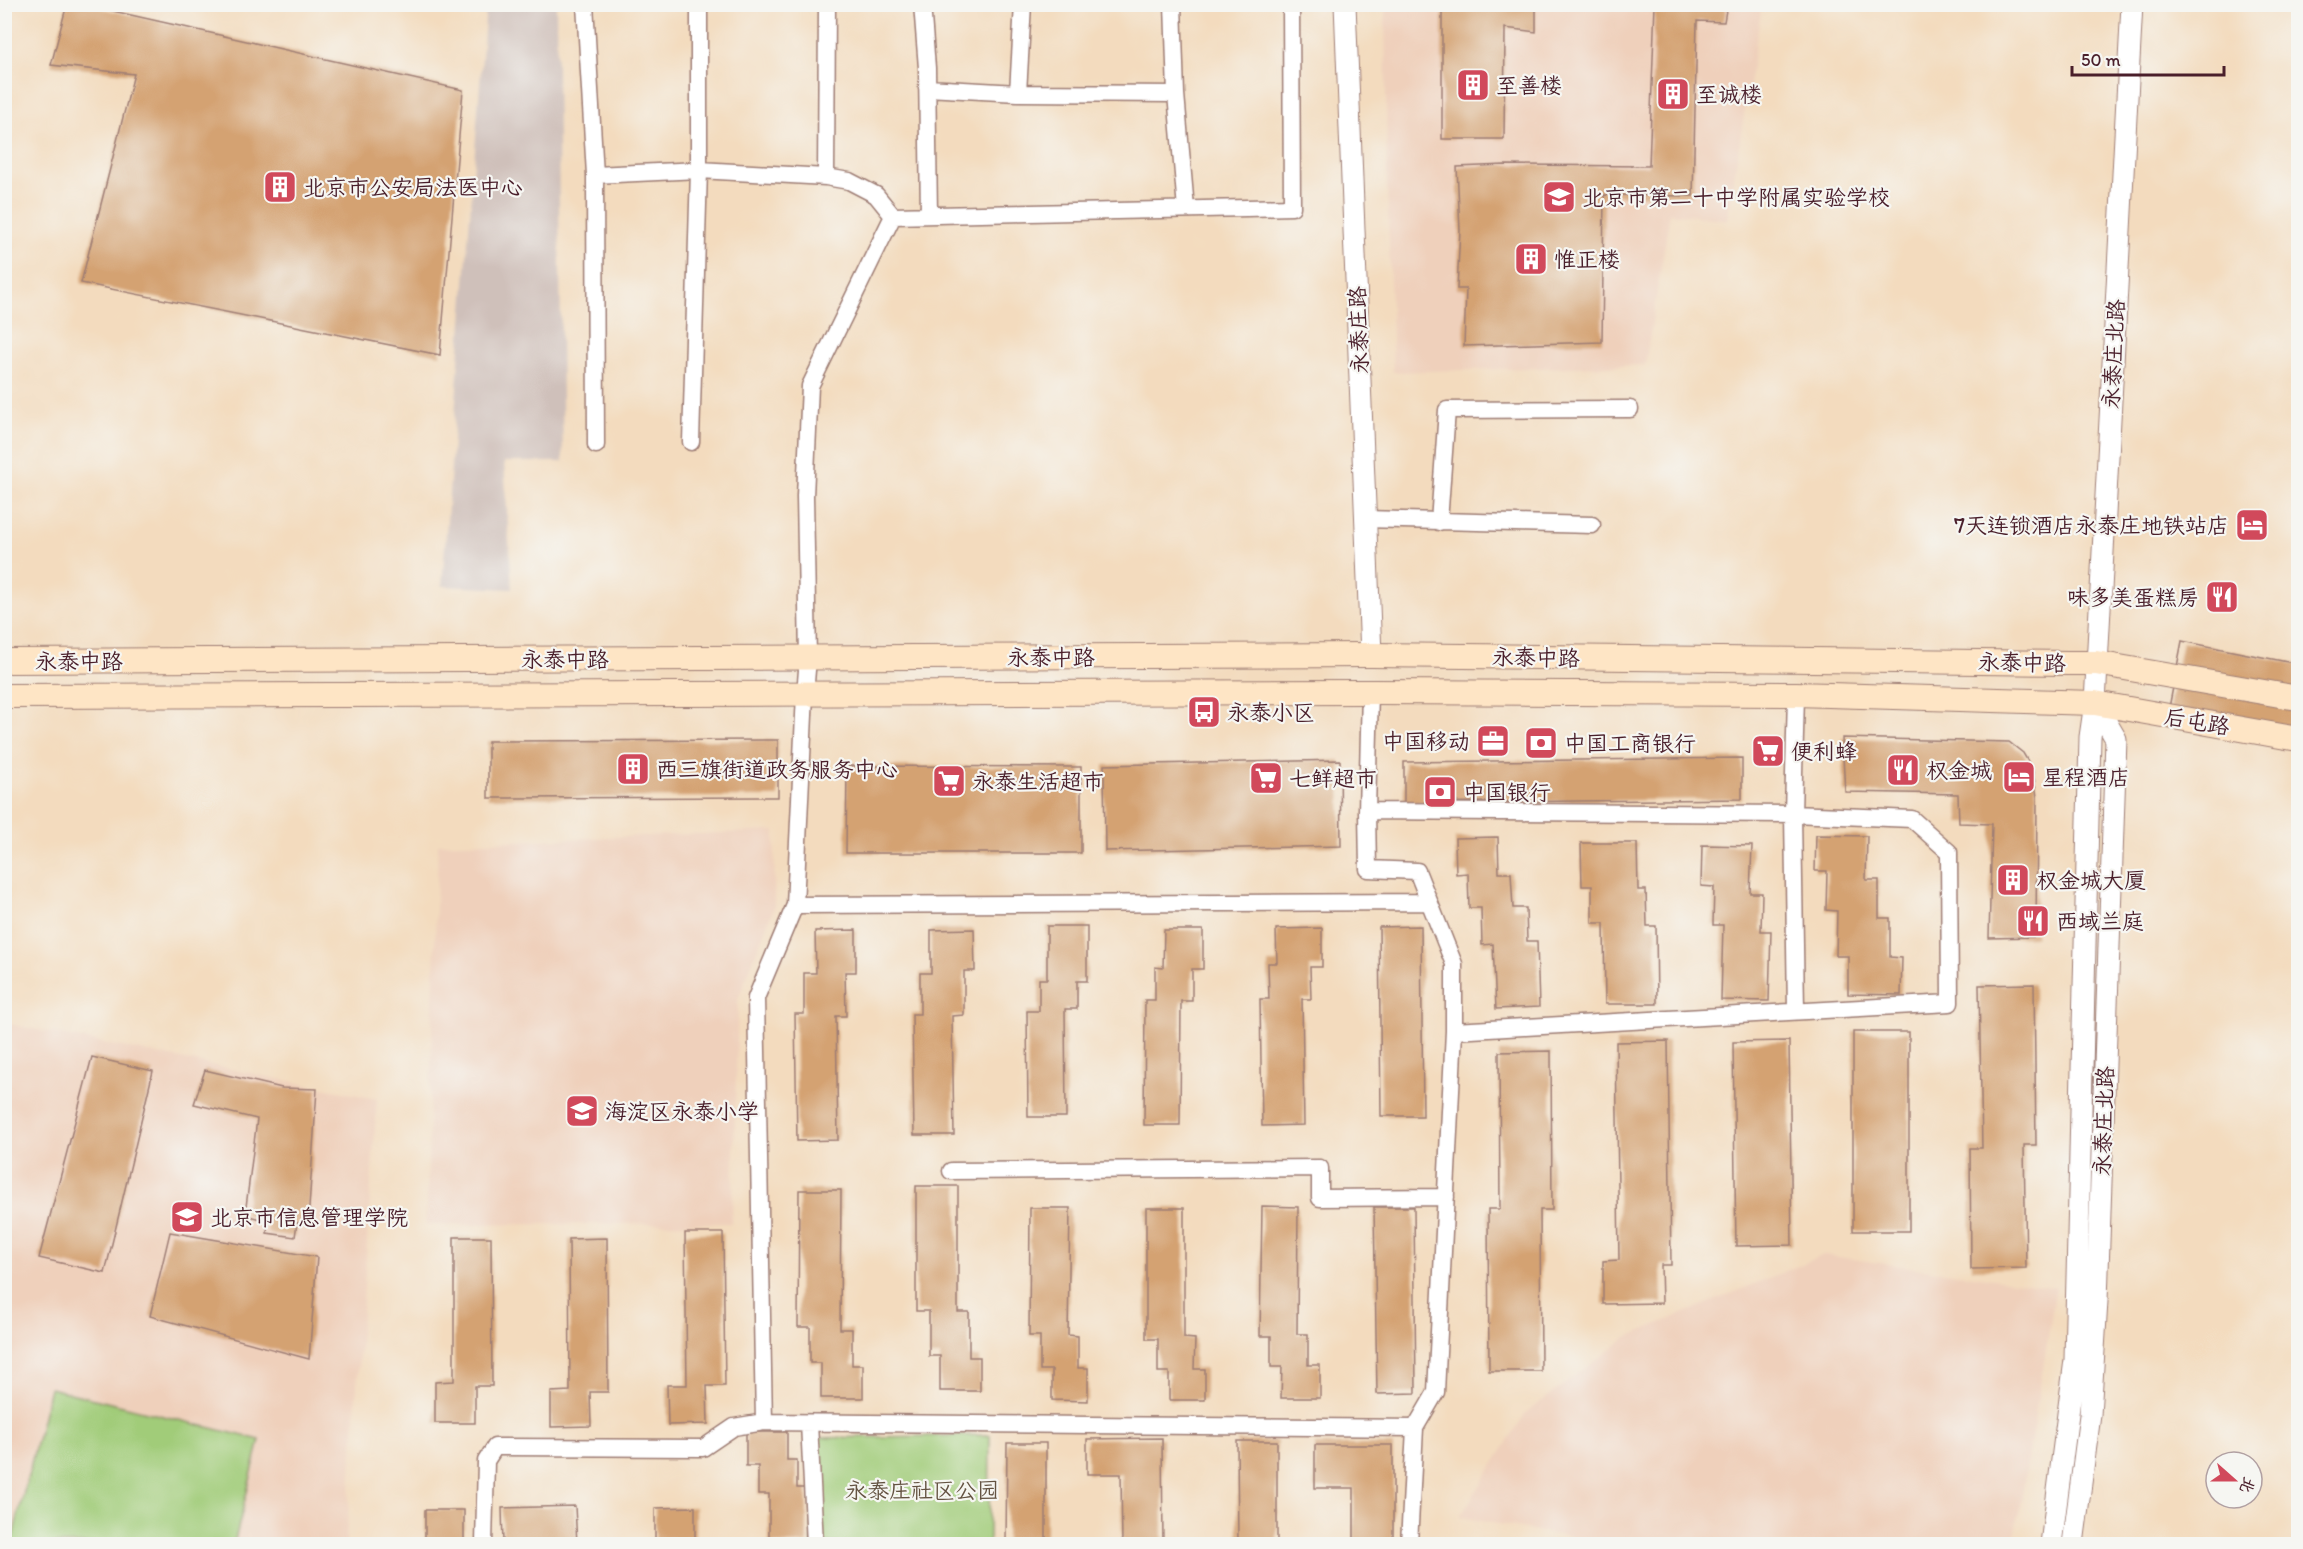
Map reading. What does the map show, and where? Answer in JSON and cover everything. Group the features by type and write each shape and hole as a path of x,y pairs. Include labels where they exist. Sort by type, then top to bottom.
{"main road":[{"name":"永泰中路","path":"4,661 1371,655 2097,663"},
{"name":"后屯路","path":"2097,663 2298,698"},
{"name":"永泰中路","path":"4,696 1370,692 1796,694 2095,703"},
{"name":"后屯路","path":"2095,703 2298,739"}],"street":[{"path":"585,4 595,175 596,445"},
{"path":"692,442 699,170 699,4"},
{"path":"826,177 827,4"},
{"path":"922,4 927,88 929,215"},
{"path":"1018,93 1023,4"},
{"path":"1173,4 1176,94 1185,209"},
{"path":"893,216 1292,207 1291,4"},
{"name":"永泰庄路","path":"1344,4 1371,655"},
{"name":"永泰庄北路","path":"2051,1545 2075,1359 2090,737 2095,703 2132,4"},
{"path":"927,88 1018,93 1176,94"},
{"path":"595,175 699,170 826,177 849,181 876,195 893,216"},
{"path":"764,1422 756,998 795,905 808,658 805,496 810,386 893,216"},
{"path":"1439,522 1447,410 1630,409"},
{"path":"1365,519 1592,525"},
{"path":"1370,692 1368,868 1417,871 1454,964 1454,1031 1436,1392 1415,1428 1409,1545"},
{"path":"1796,694 1793,814 1796,1011"},
{"name":"永泰庄北路","path":"2073,1545 2090,1415 2097,1301 2116,739 2095,703"},
{"path":"1367,811 1793,814 1912,819 1949,852 1950,1003 1454,1031"},
{"path":"795,905 1429,902"},
{"path":"951,1171 1320,1168 1320,1198 1446,1197"},
{"path":"484,1545 486,1461 495,1447 703,1448 734,1427 764,1422 1415,1428"},
{"path":"810,1423 815,1545"}],"shaded area":[{"path":"486,5 556,5 563,462 504,462 512,589 442,586"},
{"name":"北京市第二十中学附属实验学校","path":"1385,5 1762,5 1727,220 1670,213 1645,365 1393,372 1387,181"},
{"name":"海淀区永泰小学","path":"775,831 774,907 738,999 732,1223 426,1225 438,844"},
{"name":"北京市信息管理学院","path":"4,1023 377,1099 346,1544 5,1544"},
{"path":"1824,1255 2056,1288 2014,1544 1609,1544 1460,1517 1525,1414 1627,1337"}],"green space":[{"path":"50,1388 260,1440 234,1544 11,1544"},
{"name":"永泰庄社区公园","path":"990,1435 989,1544 812,1544 812,1438"}],"building":[{"name":"北京市公安局法医中心","path":"67,4 82,4 463,90 440,355 81,283 134,74 51,65"},
{"name":"至善楼","path":"1442,4 1536,4 1536,32 1505,28 1504,139 1442,139"},
{"name":"惟正楼","path":"1655,4 1727,4 1724,22 1697,21 1693,196 1604,195 1602,342 1464,346 1466,289 1457,289 1460,230 1457,167 1649,166"},
{"path":"2182,641 2298,664 2298,740 2168,713"},
{"name":"权金城大厦","path":"1842,738 2009,742 2023,753 2033,770 2037,797 2036,937 1989,938 1992,824 1959,823 1958,794 1845,792"},
{"name":"西三旗街道政务服务中心","path":"778,740 778,797 488,798 488,741"},
{"path":"1742,758 1742,799 1404,803 1404,762"},
{"path":"1340,760 1341,846 1105,851 1104,765"},
{"path":"847,766 1081,767 1081,853 846,853"},
{"path":"1816,835 1867,836 1866,880 1879,880 1879,918 1890,918 1890,957 1902,958 1901,995 1848,994 1848,956 1836,956 1837,911 1826,910 1827,871 1815,871"},
{"path":"1498,837 1499,873 1511,873 1513,908 1526,908 1527,941 1537,941 1539,1007 1496,1009 1493,944 1482,945 1481,908 1469,908 1468,873 1456,874 1455,838"},
{"path":"1581,843 1637,843 1638,890 1646,890 1647,926 1656,926 1657,1004 1605,1004 1604,923 1592,923 1592,886 1582,886"},
{"path":"1702,845 1752,846 1750,893 1762,893 1761,931 1771,931 1769,1001 1721,1000 1723,925 1713,925 1714,887 1701,886"},
{"path":"1047,926 1087,926 1087,981 1077,981 1077,1009 1065,1009 1066,1117 1028,1117 1027,1011 1039,1011 1039,979 1047,979"},
{"path":"1421,926 1423,1116 1381,1116 1379,927"},
{"path":"1322,928 1322,967 1310,967 1311,999 1302,999 1304,1125 1262,1126 1260,999 1269,999 1268,963 1277,963 1276,929"},
{"path":"974,929 975,971 964,971 964,1015 952,1016 954,1135 914,1135 912,1014 920,1014 920,973 931,973 931,930"},
{"path":"856,930 856,972 845,972 846,1016 836,1016 838,1140 797,1141 795,1014 804,1014 804,973 816,973 815,931"},
{"path":"1164,930 1203,930 1203,969 1192,969 1192,1001 1181,1001 1180,1125 1144,1125 1145,1000 1155,1000 1155,967 1163,968"},
{"path":"2034,984 2036,1145 2024,1145 2026,1268 1971,1269 1970,1148 1982,1148 1979,985"},
{"path":"1853,1032 1909,1032 1909,1231 1853,1231"},
{"path":"1668,1041 1671,1265 1661,1265 1662,1303 1603,1304 1603,1261 1619,1260 1616,1042"},
{"path":"1789,1041 1792,1245 1736,1246 1733,1042"},
{"path":"1551,1051 1552,1210 1540,1210 1541,1371 1489,1371 1488,1209 1500,1209 1499,1052"},
{"path":"92,1057 153,1071 105,1273 39,1258"},
{"path":"205,1070 282,1088 317,1089 308,1222 297,1223 295,1237 267,1233 268,1221 245,1215 257,1119 194,1104"},
{"path":"916,1186 958,1186 958,1312 969,1312 969,1357 980,1357 980,1391 940,1391 940,1356 929,1356 929,1311 916,1311"},
{"path":"799,1190 841,1190 840,1329 852,1329 852,1365 863,1365 863,1398 821,1398 821,1363 810,1363 810,1327 798,1327"},
{"path":"1262,1206 1298,1207 1297,1334 1308,1334 1308,1365 1320,1365 1320,1398 1281,1398 1282,1367 1271,1367 1271,1336 1260,1336"},
{"path":"1374,1207 1414,1207 1416,1393 1377,1394"},
{"path":"1030,1208 1070,1208 1068,1335 1078,1336 1078,1368 1088,1368 1088,1401 1052,1400 1052,1370 1040,1370 1040,1336 1029,1336"},
{"path":"1146,1208 1184,1208 1184,1338 1195,1339 1194,1369 1205,1369 1205,1400 1169,1400 1169,1372 1158,1372 1158,1339 1146,1339"},
{"path":"170,1232 317,1257 309,1359 150,1316"},
{"path":"685,1233 723,1233 725,1386 707,1386 708,1424 668,1425 667,1385 687,1385"},
{"path":"454,1237 491,1237 492,1386 475,1386 475,1423 435,1423 435,1382 454,1381"},
{"path":"607,1238 608,1392 590,1392 591,1426 551,1427 551,1392 570,1391 569,1239"},
{"path":"746,1432 787,1432 787,1460 797,1460 797,1488 807,1488 807,1544 769,1544 769,1494 758,1494 758,1466 746,1466"},
{"path":"1162,1438 1163,1544 1122,1544 1121,1474 1087,1474 1087,1439"},
{"path":"1237,1441 1277,1441 1277,1544 1238,1544"},
{"path":"1007,1443 1046,1443 1046,1544 1006,1544"},
{"path":"1315,1445 1393,1445 1393,1544 1354,1544 1354,1488 1315,1488"},
{"path":"575,1506 577,1544 503,1544 502,1508"},
{"path":"695,1507 695,1544 655,1544 655,1508"},
{"path":"425,1510 464,1510 464,1544 425,1544"}],"place":[{"name":"至善楼","path":"1473,85"},
{"name":"至诚楼","path":"1673,94"},
{"name":"北京市公安局法医中心","path":"280,187"},
{"name":"北京市第二十中学附属实验学校","path":"1559,197"},
{"name":"惟正楼","path":"1531,259"},
{"name":"7天连锁酒店永泰庄地铁站店","path":"2252,525"},
{"name":"味多美蛋糕房","path":"2222,597"},
{"name":"永泰小区","path":"1204,712"},
{"name":"中国移动","path":"1493,741"},
{"name":"中国工商银行","path":"1541,743"},
{"name":"便利蜂","path":"1768,751"},
{"name":"西三旗街道政务服务中心","path":"633,769"},
{"name":"权金城","path":"1903,770"},
{"name":"星程酒店","path":"2019,777"},
{"name":"七鲜超市","path":"1266,778"},
{"name":"永泰生活超市","path":"949,781"},
{"name":"中国银行","path":"1440,792"},
{"name":"权金城大厦","path":"2013,880"},
{"name":"西域兰庭","path":"2033,921"},
{"name":"海淀区永泰小学","path":"582,1111"},
{"name":"北京市信息管理学院","path":"187,1217"}]}
